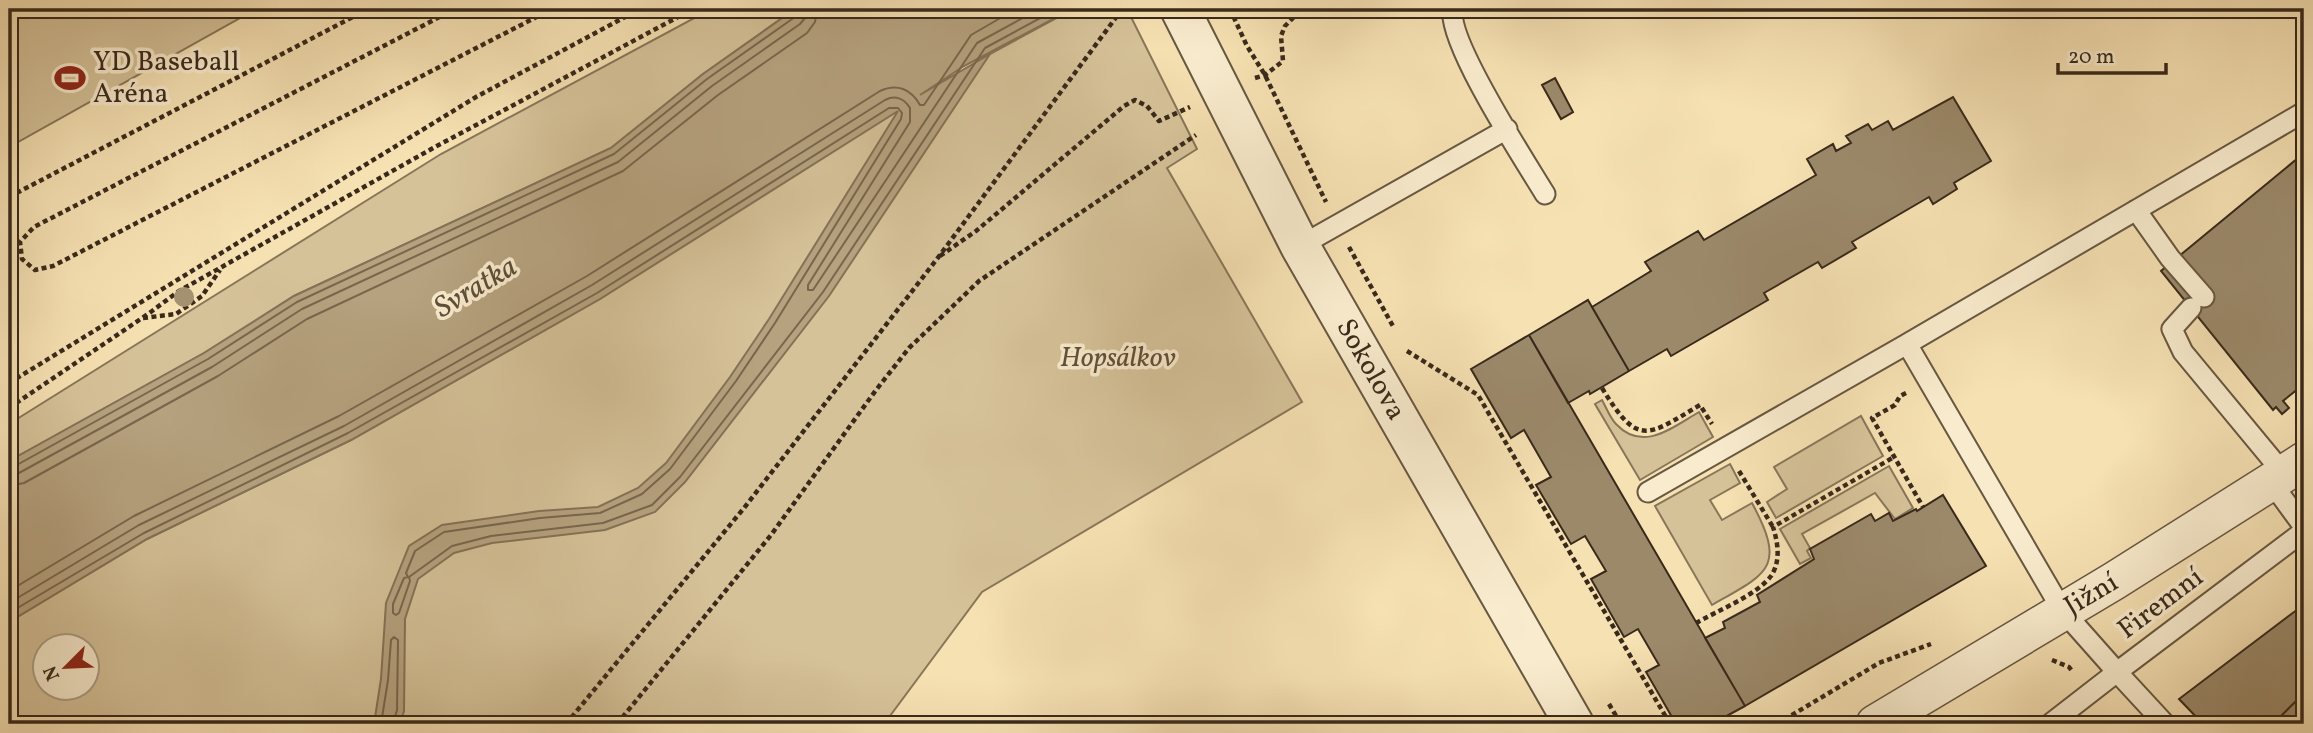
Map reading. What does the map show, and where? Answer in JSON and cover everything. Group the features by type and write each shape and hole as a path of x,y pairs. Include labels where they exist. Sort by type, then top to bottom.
{"street":[{"name":"Sokolova","path":"1185,19 1300,246 1574,724"},
{"name":"Jižní","path":"1877,724 2114,581 2286,472"}],"lane":[{"path":"1453,9 1451,17 1463,54 1545,194"},
{"path":"1648,492 2304,111"},
{"path":"1300,246 1507,129"},
{"path":"2136,210 2197,302 2172,329 2175,339 2183,352 2286,472 2304,529"},
{"name":"Firemní","path":"1907,344 2062,610 2117,672 2304,529"},
{"path":"2050,724 2117,672 2165,724"}],"path":[{"path":"9,197 368,9"},
{"path":"455,9 34,227 20,242 22,259 35,270 52,266 552,9"},
{"path":"9,383 476,97 640,9"},
{"path":"9,408 179,291 435,147 693,9"},
{"path":"566,724 744,508 937,259 1120,12 1126,9"},
{"path":"1230,9 1337,225 1400,339"},
{"path":"1265,75 1283,61 1281,36 1285,26 1302,9"},
{"path":"937,259 976,231 1124,106 1135,100 1147,106 1159,121 1184,110"},
{"path":"617,724 771,535 909,348 979,281 1196,135"},
{"path":"141,318 176,314 202,296 220,269"},
{"path":"1413,362 1407,351 1478,395 1670,724"},
{"path":"1923,507 1872,418 1895,405 1900,396 1928,380"},
{"path":"1696,623 1758,588 1772,575 1777,561 1778,544 1773,527 1894,457"},
{"path":"1607,701 1621,724"}],"green space":[{"name":"YD Baseball Aréna","path":"9,9 256,9 9,147"},
{"path":"711,9 795,9 703,74 611,148 294,296 204,353 9,461 9,424 441,154"},
{"name":"Hopsálkov","path":"1073,9 1127,9 1197,149 1167,168 1302,402 982,592 884,724 9,724 9,622 147,539 351,440 600,299 990,54"},
{"path":"1602,400 1616,424 1637,436 1658,434 1699,412 1713,437 1640,480 1595,404"},
{"path":"1861,416 1883,456 1776,518 1767,502 1787,489 1774,467"},
{"path":"1730,464 1740,483 1710,500 1722,520 1752,503 1763,525 1769,555 1766,566 1758,576 1712,605 1655,506"},
{"path":"1889,466 1913,508 1895,519 1875,493 1802,534 1810,548 1807,551 1811,558 1800,564 1780,529"}],"water":[{"name":"Svratka","path":"795,9 1072,9 964,66 920,95 990,54 829,296 685,482 655,512 605,530 492,543 454,553 418,579 405,619 404,711 400,724 374,724 381,679 386,603 409,546 442,525 539,511 598,507 638,488 666,463 730,377 898,111 600,299 351,440 147,539 9,622 9,461 204,353 294,296 611,148 703,74"}],"building":[{"path":"1555,78 1573,112 1561,119 1542,85"},
{"path":"1953,97 1991,161 1954,183 1957,189 1933,204 1929,197 1852,242 1856,248 1822,268 1818,262 1764,293 1768,300 1671,356 1667,349 1629,371 1592,307 1651,271 1645,262 1698,231 1704,240 1816,175 1807,159 1833,144 1836,151 1851,143 1846,136 1868,124 1872,130 1888,121 1893,130"},
{"path":"2304,153 2304,384 2283,401 2289,408 2282,414 2276,407 2273,410 2161,271"},
{"path":"1588,300 1629,371 1590,394 1589,391 1568,403 1529,335"},
{"path":"1529,335 1745,706 1712,724 1676,724 1646,672 1659,665 1638,629 1624,637 1591,579 1606,571 1585,536 1571,544 1536,485 1551,477 1524,430 1511,438 1471,369"},
{"path":"1943,495 1986,566 1745,706 1705,638 1725,628 1723,622 1760,602 1757,595 1814,559 1810,549 1871,514 1875,521 1889,513 1893,521 1916,509 1917,511"},
{"path":"2298,609 2304,616 2304,693 2273,724 2203,724 2179,699"},
{"path":"2304,693 2304,724 2273,724"}],"place":[{"name":"YD Baseball Aréna","path":"70,78"}]}
